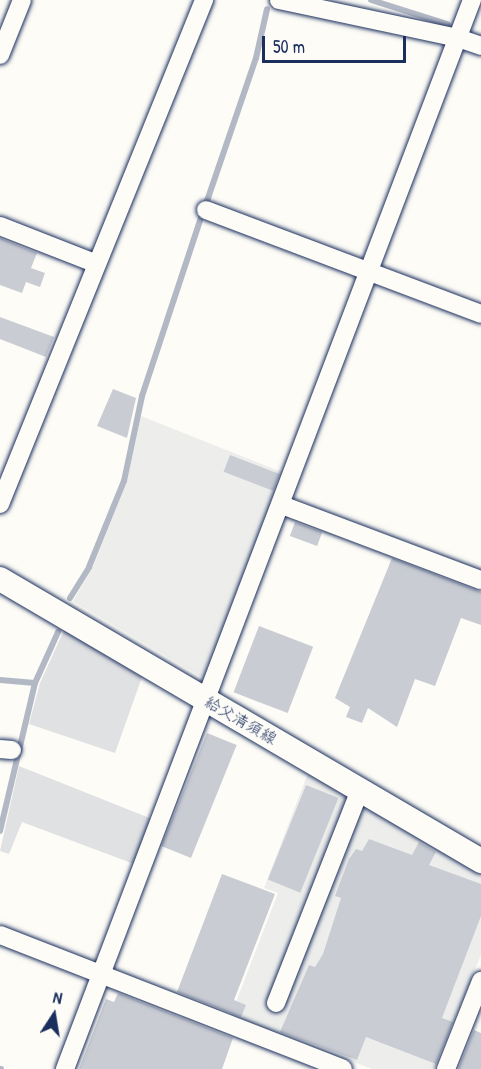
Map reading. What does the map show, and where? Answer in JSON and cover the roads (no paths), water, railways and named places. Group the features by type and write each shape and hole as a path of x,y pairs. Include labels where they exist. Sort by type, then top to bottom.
{"main road":[{"name":"給父清須線","path":"0,579 481,861"}],"street":[{"path":"0,55 22,0"},
{"path":"0,504 204,0"},
{"path":"279,0 458,38 481,46"},
{"path":"65,1069 208,700 472,0"},
{"path":"206,210 481,314"},
{"path":"0,226 97,264"},
{"path":"282,505 481,580"},
{"path":"276,1003 360,790"},
{"path":"0,935 343,1069"},
{"path":"446,1069 481,981"}],"waterway":[{"path":"371,0 447,24"},
{"path":"207,201 256,58 267,9"},
{"path":"70,598 89,567 124,481 142,396 201,218"},
{"path":"0,831 35,683 58,632"},
{"path":"0,680 35,683"}]}
